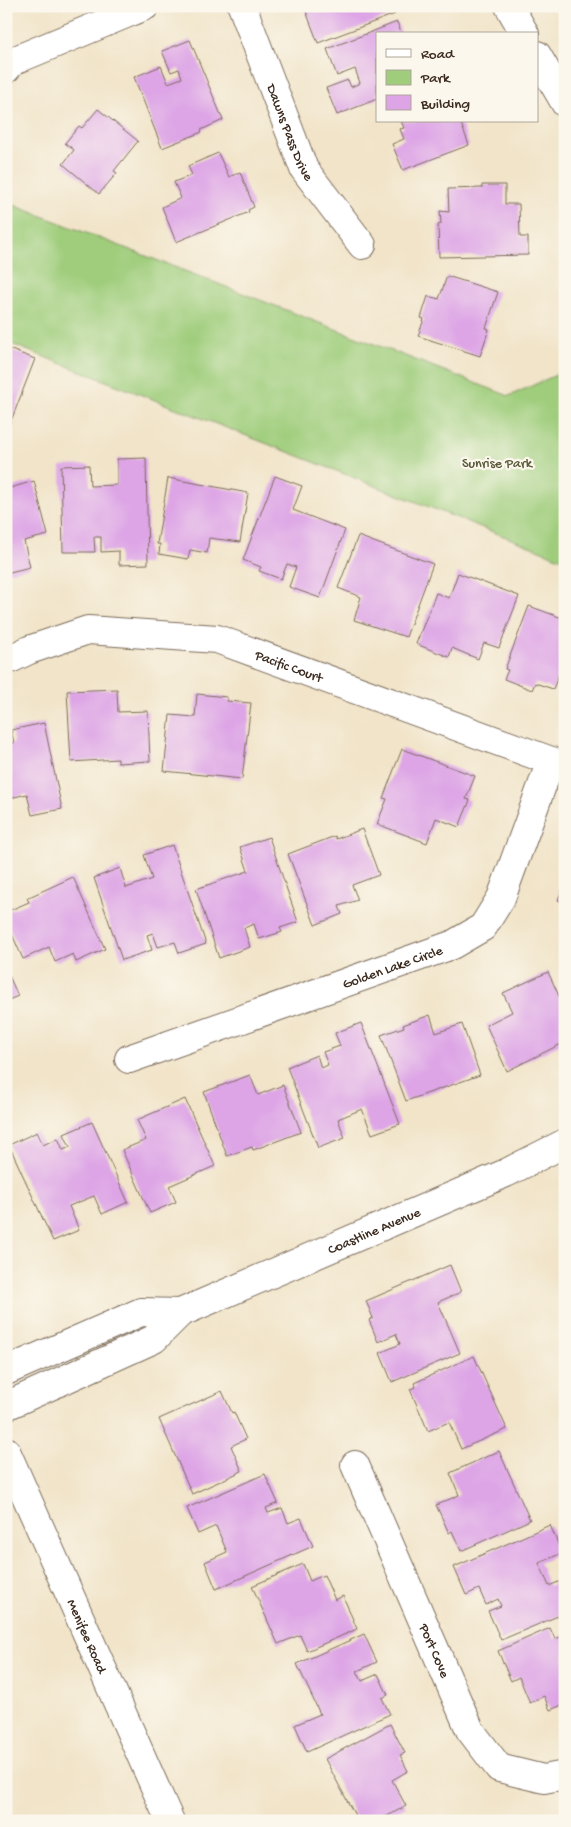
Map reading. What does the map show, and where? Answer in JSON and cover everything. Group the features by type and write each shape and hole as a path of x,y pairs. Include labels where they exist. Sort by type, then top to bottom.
{"street":[{"path":"6,68 13,61 145,6"},
{"name":"Dawns Pass Drive","path":"242,6 304,169 362,245"},
{"path":"509,6 524,32"},
{"path":"538,57 565,103"},
{"name":"Pacific Court","path":"6,661 29,650 88,630 217,639 558,763"},
{"name":"Golden Lake Circle","path":"129,1059 452,945 483,927 501,898 558,763"},
{"name":"Coastline Avenue","path":"6,1406 154,1339 180,1313 506,1174 565,1143"},
{"name":"Coastline Avenue","path":"6,1370 141,1312 180,1313"},
{"name":"Menifee Road","path":"6,1452 170,1821"},
{"name":"Port Cove","path":"355,1465 470,1730 499,1768 544,1779 565,1776"}],"green space":[{"name":"Sunrise Park","path":"6,202 509,396 565,371 565,560 6,342"}],"building":[{"path":"304,6 392,6 395,14 318,43"},
{"path":"397,22 401,32 376,32 376,99 337,115 326,88 348,80 351,87 360,83 355,69 337,76 327,49"},
{"path":"190,40 223,120 201,130 202,132 162,148 134,77 161,66 168,83 182,78 179,69 171,72 162,51"},
{"path":"98,109 138,141 114,171 117,173 99,194 63,164 74,150 65,143 79,126 82,128"},
{"path":"401,122 460,122 469,145 403,170 392,144 404,139 400,129 404,128"},
{"path":"218,153 229,177 240,172 254,207 248,210 249,212 176,242 162,207 181,198 174,182 192,175 188,166"},
{"path":"482,185 505,185 505,204 519,204 520,237 528,237 528,255 439,257 438,225 441,224 440,211 449,212 448,189 482,188"},
{"path":"447,276 498,292 486,328 489,329 480,356 418,336 424,319 421,318 428,296 439,299"},
{"path":"6,348 35,359 6,434"},
{"path":"146,458 148,564 119,565 119,551 101,552 101,537 94,537 95,552 63,552 61,466 89,465 90,486 117,485 117,459"},
{"path":"275,476 302,486 293,510 345,530 320,598 289,587 296,567 287,564 281,579 259,571 261,567 243,560"},
{"path":"168,478 248,493 240,542 209,538 207,553 190,550 188,559 159,554 160,544 157,544"},
{"path":"34,481 48,535 24,541 30,567 6,573 6,485 9,485 10,488"},
{"path":"358,536 433,564 406,637 354,620 361,597 338,588"},
{"path":"458,573 519,596 499,648 484,643 478,659 452,648 449,657 416,644 436,593 449,598"},
{"path":"529,606 565,619 565,677 559,674 553,689 535,683 532,690 504,679 508,670 505,669"},
{"path":"117,689 118,712 148,711 150,761 118,763 118,759 71,762 67,691"},
{"path":"197,694 227,697 227,701 251,703 242,779 164,771 170,715 195,717"},
{"path":"44,723 62,809 32,815 27,794 6,799 6,740 8,744 14,743 11,730"},
{"path":"402,749 475,776 466,799 470,800 459,827 436,818 427,843 377,824 387,799 383,798"},
{"path":"362,829 379,875 352,885 358,900 339,906 342,914 315,925 288,854 335,836 336,839"},
{"path":"269,837 298,922 280,928 282,932 259,939 254,924 244,928 250,947 219,958 196,889 248,871 240,847"},
{"path":"172,845 206,944 179,953 175,942 158,947 153,933 147,935 152,950 122,960 94,878 120,868 126,888 152,879 144,855"},
{"path":"73,877 105,949 76,962 73,954 55,962 49,947 23,959 6,921 6,912 29,902 27,898"},
{"path":"565,882 565,903 558,900"},
{"path":"6,969 18,996 6,1001"},
{"path":"548,972 565,1009 565,1042 507,1071 486,1025 512,1012 503,993"},
{"path":"430,1015 436,1033 462,1024 480,1075 406,1101 381,1035"},
{"path":"361,1023 400,1124 372,1134 362,1109 338,1119 345,1138 318,1148 287,1067 317,1055 321,1068 328,1065 323,1052 340,1046 335,1033"},
{"path":"250,1075 258,1095 283,1085 301,1132 253,1150 252,1147 227,1156 204,1092"},
{"path":"185,1099 215,1166 169,1186 176,1202 150,1213 122,1150 146,1140 137,1120"},
{"path":"92,1122 128,1202 102,1214 94,1196 69,1206 79,1230 53,1241 9,1145 37,1132 43,1145 58,1138 63,1150 70,1147 64,1134"},
{"path":"450,1265 461,1292 438,1302 460,1353 392,1382 380,1353 400,1344 396,1334 378,1342 369,1320 373,1318 366,1301"},
{"path":"474,1356 507,1429 461,1449 449,1422 428,1431 410,1389 416,1387 414,1383"},
{"path":"222,1391 246,1439 231,1446 242,1471 192,1494 159,1419"},
{"path":"499,1451 530,1520 461,1551 452,1531 449,1533 436,1505 459,1495 450,1473"},
{"path":"265,1474 278,1503 266,1508 268,1513 282,1508 288,1523 301,1518 313,1546 216,1589 205,1562 227,1552 216,1526 198,1534 187,1508"},
{"path":"550,1525 562,1553 539,1563 549,1586 565,1579 565,1613 501,1640 488,1611 501,1606 498,1599 486,1605 479,1589 466,1595 454,1567"},
{"path":"303,1564 310,1581 324,1575 335,1600 343,1596 357,1629 307,1651 300,1635 278,1644 252,1586"},
{"path":"550,1628 555,1639 565,1635 565,1704 550,1710 544,1696 530,1703 519,1677 511,1681 498,1651"},
{"path":"364,1634 377,1662 357,1671 362,1681 378,1674 388,1695 382,1698 390,1714 307,1752 295,1725 320,1714 297,1664"},
{"path":"390,1724 405,1753 400,1755 408,1771 392,1780 406,1806 378,1821 358,1821 325,1759"}]}
